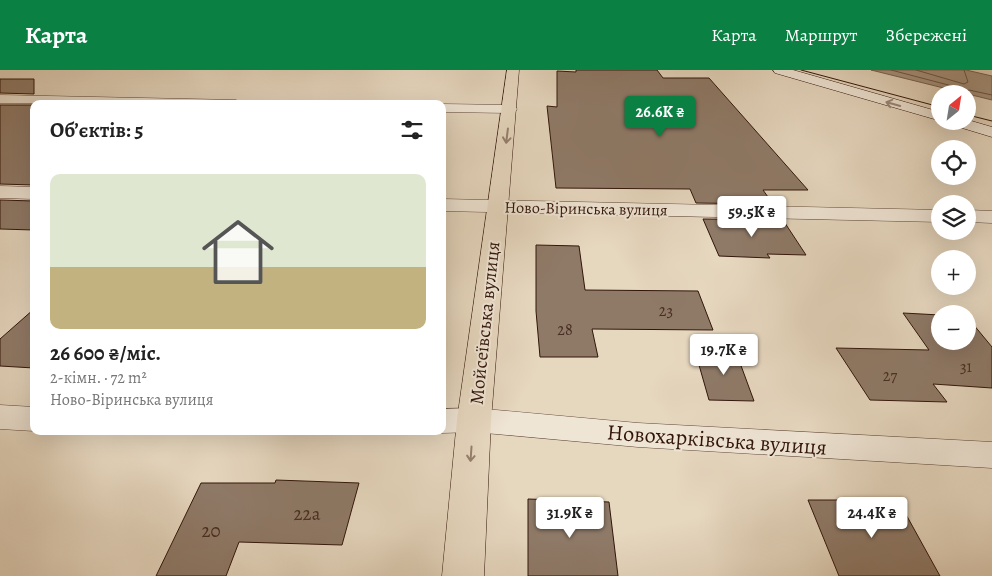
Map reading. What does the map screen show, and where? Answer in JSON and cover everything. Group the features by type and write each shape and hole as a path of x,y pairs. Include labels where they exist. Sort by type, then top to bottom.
{"main road":[{"name":"Мойсеївська вулиця","path":"463,576 458,420 498,206 513,70"}],"street":[{"path":"778,70 931,114"},
{"path":"0,99 47,100"},
{"path":"446,108 510,109"},
{"path":"976,127 992,132"},
{"path":"0,192 30,193"},
{"name":"Ново-Віринська вулиця","path":"446,204 931,216"},
{"path":"976,216 992,217"},
{"path":"0,417 30,419"},
{"name":"Новохарківська вулиця","path":"458,420 638,435 992,455"}],"water":[{"path":"871,70 966,70 992,76 992,100 976,96 976,85 932,85"}],"building":[{"path":"576,70 657,70 663,78 709,78 808,190 763,190 773,204 696,203 690,189 556,188 547,106 557,107 557,71 576,72"},
{"path":"0,79 34,79 34,94 0,93"},
{"path":"0,105 30,105 30,185 0,184"},
{"path":"0,200 30,201 30,230 0,229"},
{"path":"703,219 783,220 806,255 767,254 770,258 719,256"},
{"path":"536,245 579,246 585,290 698,291 713,330 592,329 598,357 540,357 536,311"},
{"path":"30,313 30,368 0,366 0,339"},
{"path":"903,313 931,315 931,350 976,350 976,328 992,347 992,388 933,384 947,402 870,400 836,348 929,350"},
{"path":"695,351 736,352 754,401 709,400"},
{"path":"276,480 359,483 342,545 239,542 226,576 156,576 201,483 275,483"},
{"path":"528,499 609,502 618,576 528,576"},
{"path":"808,500 898,500 940,576 839,576"}],"tram line":[{"path":"801,70 931,105"},
{"path":"976,117 992,121"}]}
